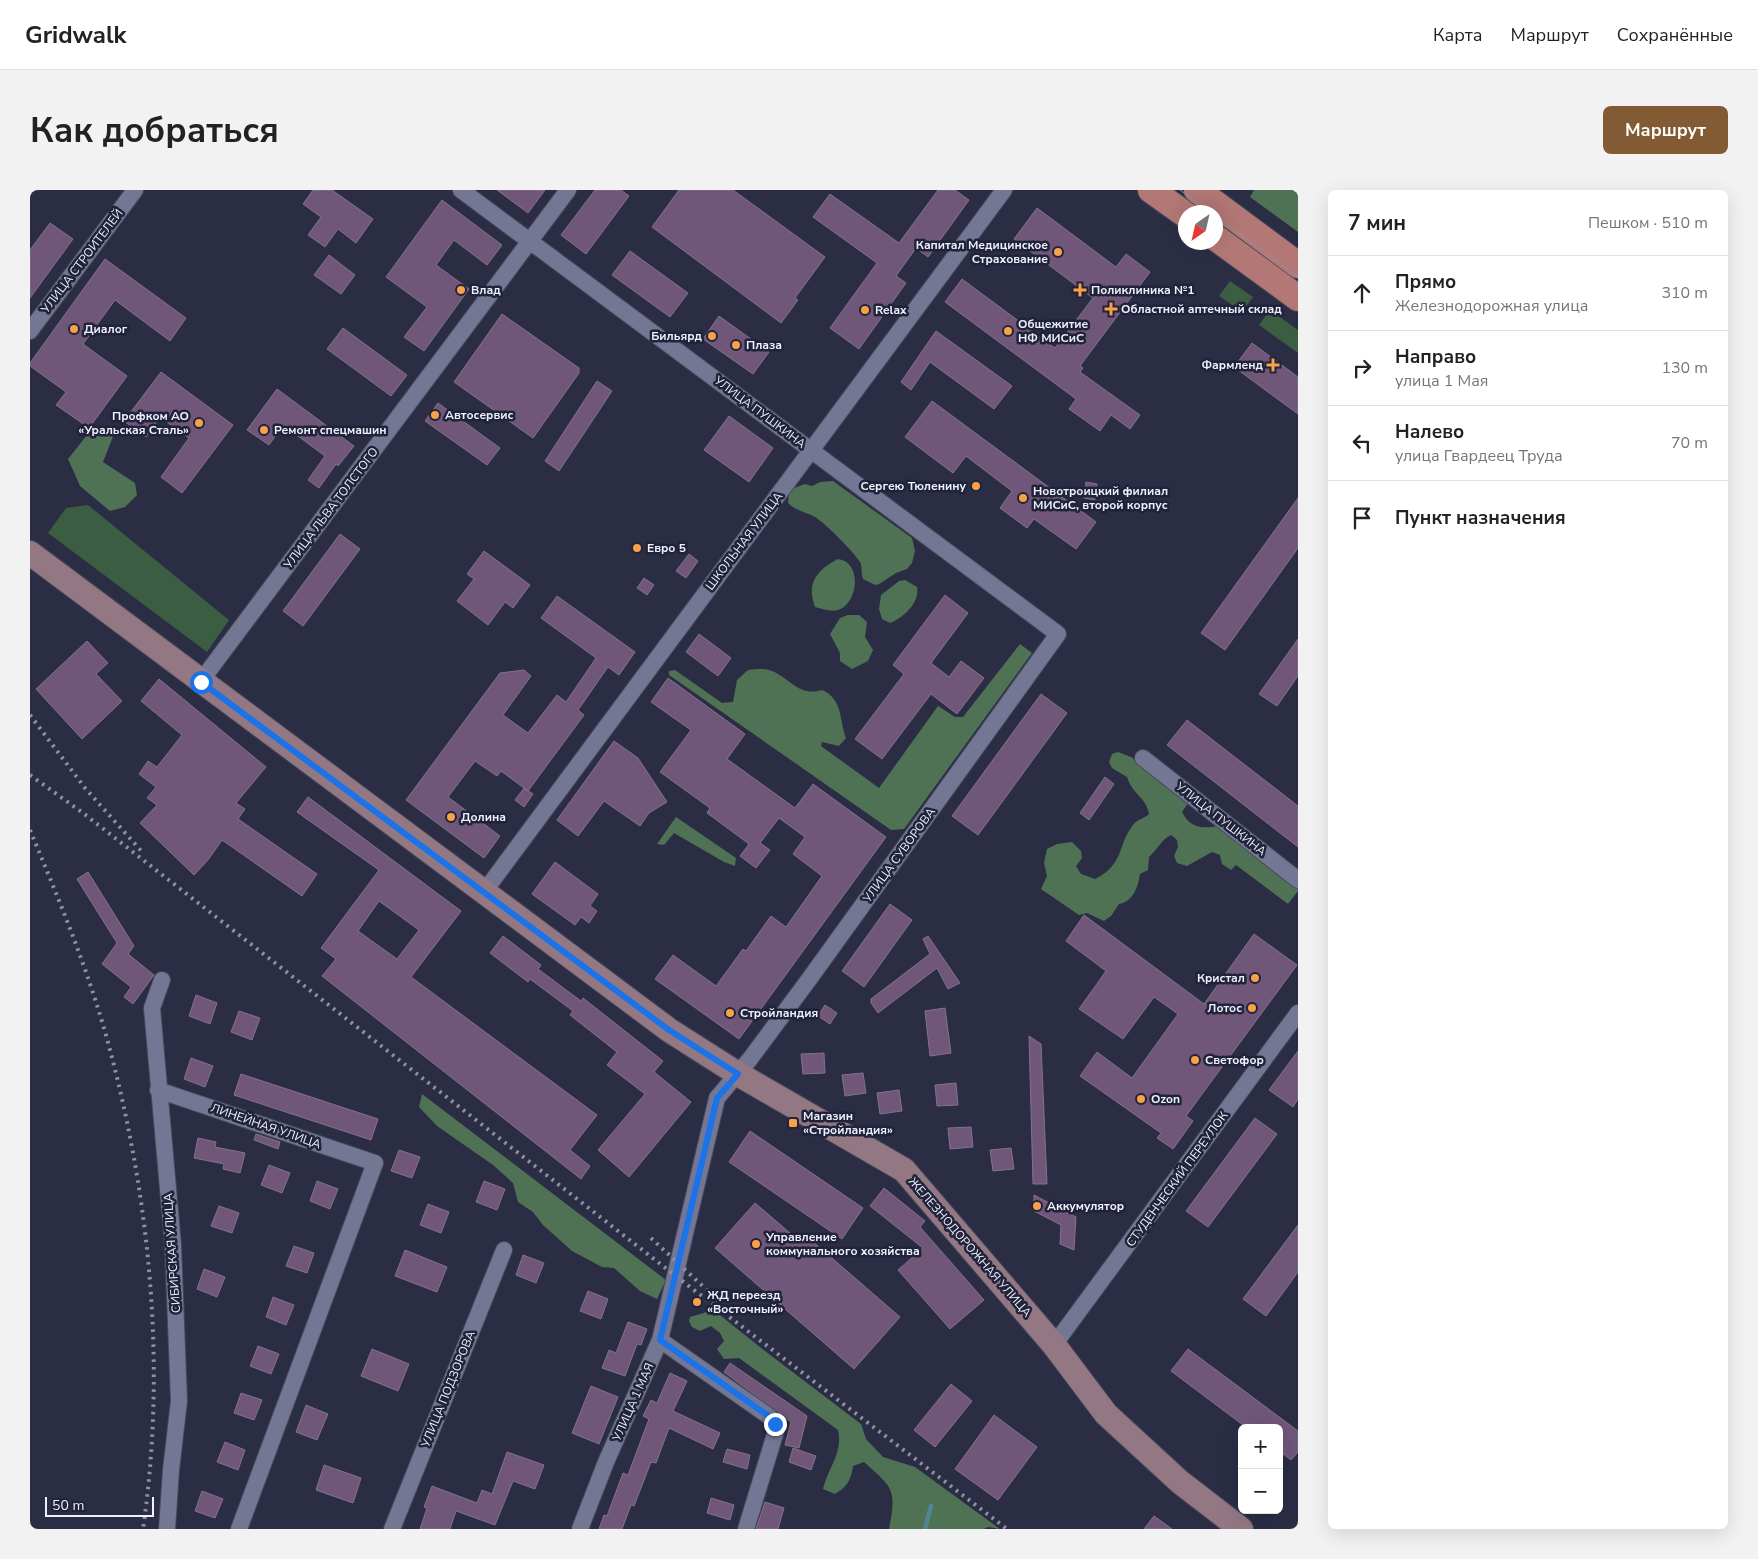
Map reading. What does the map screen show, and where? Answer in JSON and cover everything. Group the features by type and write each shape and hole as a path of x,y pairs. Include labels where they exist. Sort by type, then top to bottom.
{"main road":[{"path":"1151,190 1178,209"},
{"path":"1197,190 1298,265"},
{"path":"1223,243 1298,298"},
{"name":"ЖЕЛЕЗНОДОРОЖНАЯ УЛИЦА","path":"30,553 669,1030 738,1074 904,1170 1054,1345 1106,1414 1180,1482 1241,1529"}],"street":[{"name":"УЛИЦА СТРОИТЕЛЕЙ","path":"30,332 135,190"},
{"name":"УЛИЦА ПУШКИНА","path":"461,190 1058,634"},
{"name":"УЛИЦА ЛЬВА ТОЛСТОГО","path":"201,682 568,190"},
{"name":"ШКОЛЬНАЯ УЛИЦА","path":"484,892 1004,190"},
{"name":"УЛИЦА СУВОРОВА","path":"738,1074 810,978 1058,634"},
{"name":"УЛИЦА ПУШКИНА","path":"1143,758 1298,880"},
{"name":"СИБИРСКАЯ УЛИЦА","path":"162,980 152,1008 173,1245 179,1401 171,1470 167,1529"},
{"name":"СТУДЕНЧЕСКИЙ ПЕРЕУЛОК","path":"1054,1345 1298,1013"},
{"name":"УЛИЦА 1 МАЯ","path":"580,1529 606,1462 660,1340 717,1098 738,1074"},
{"name":"ЛИНЕЙНАЯ УЛИЦА","path":"158,1090 375,1162 239,1529"},
{"name":"УЛИЦА ПОДЗОРОВА","path":"392,1529 504,1250"},
{"path":"660,1340 770,1417 775,1424 776,1431 746,1529"}],"green space":[{"path":"1254,190 1298,190 1298,232 1250,197"},
{"path":"1230,281 1253,297 1242,312 1219,296"},
{"path":"1270,310 1298,330 1298,353 1259,325"},
{"path":"98,429 114,434 103,462 135,483 137,495 125,507 110,511 80,486 68,459 87,435"},
{"path":"833,481 912,538 915,551 912,563 907,569 875,585 863,579 859,560 840,539 815,517 798,510 788,503 789,490 805,484 812,486 820,482"},
{"path":"88,505 229,620 207,652 48,533 66,508"},
{"path":"838,559 846,562 851,567 854,575 855,583 850,600 845,606 835,611 815,607 812,591 815,578 824,568"},
{"path":"905,580 917,587 916,599 905,614 890,623 882,619 879,609 881,595 899,581"},
{"path":"848,615 859,615 867,622 865,637 873,650 868,661 852,669 840,661 840,653 830,634 840,618"},
{"path":"1020,644 1032,653 904,829 891,830 669,675 669,671 675,670 722,703 733,702 737,680 748,670 769,670 779,674 801,689 814,692 822,690 829,694 837,704 846,738 839,746 822,742 821,746 879,788 938,706 955,717 963,717"},
{"path":"1118,752 1131,757 1189,802 1182,812 1193,824 1202,827 1218,826 1298,887 1298,891 1288,904 1236,865 1231,870 1222,864 1220,855 1212,852 1187,866 1177,863 1174,856 1178,847 1177,840 1171,835 1149,857 1148,870 1140,874 1138,884 1131,897 1124,903 1119,904 1111,916 1104,921 1087,913 1079,915 1041,889 1047,876 1044,863 1047,849 1057,844 1072,842 1081,851 1082,858 1076,866 1081,874 1095,879 1105,873 1116,861 1128,832 1135,823 1149,814 1145,804 1127,777 1112,768 1109,762 1112,754"},
{"path":"676,817 736,858 735,866 724,862 674,833 664,845 657,844"},
{"path":"422,1094 666,1280 657,1299 640,1291 614,1268 602,1267 572,1251 543,1225 533,1212 518,1202 513,1183 493,1165 437,1126 419,1107"},
{"path":"711,1308 861,1424 866,1439 883,1457 915,1467 1000,1529 988,1527 984,1529 889,1529 893,1505 890,1490 887,1484 864,1462 853,1466 848,1483 835,1494 823,1489 839,1446 838,1430 739,1358 724,1359 717,1349 724,1341 720,1333 711,1326 700,1331 692,1327 689,1321 690,1317 704,1313"}],"building":[{"path":"313,190 332,190 373,219 356,243 338,229 325,247 308,235 321,217 303,204"},
{"path":"497,190 545,190 528,213"},
{"path":"595,190 621,190 629,196 586,254 561,235"},
{"path":"679,190 733,190 825,257 795,298 798,300 781,323 652,227"},
{"path":"938,190 955,190 969,200 928,257 916,248 896,276 906,283 859,349 830,328 877,263 813,217 830,194 899,243"},
{"path":"442,200 502,245 487,265 454,240 436,265 469,289 424,351 404,337 427,307 386,277"},
{"path":"1037,208 1116,267 1126,254 1150,272 1080,366 1083,368 1080,372 1140,415 1130,429 1111,415 1100,431 1069,409 1076,399 945,302 962,279 1055,348 1093,298 1014,239"},
{"path":"50,223 73,239 30,298 30,250"},
{"path":"630,251 688,293 670,317 612,275"},
{"path":"329,255 355,275 341,294 314,275"},
{"name":"Диалог","path":"105,259 186,318 170,341 115,300 83,344 127,376 89,428 56,405 66,392 30,366 30,363"},
{"path":"502,314 579,368 579,373 533,438 454,382"},
{"name":"Плаза","path":"719,316 769,352 753,374 703,339"},
{"path":"343,328 407,375 391,396 327,349"},
{"path":"936,331 1012,386 994,409 930,362 911,390 901,382"},
{"path":"1252,343 1298,377 1298,414 1234,367"},
{"name":"Профком АО «Уральская Сталь»","path":"161,372 233,425 182,493 161,477 189,438 160,417 146,437 124,421"},
{"path":"597,381 612,391 559,471 545,461"},
{"path":"277,389 354,446 338,466 336,464 319,488 308,480 325,456 283,425 269,445 247,430"},
{"path":"932,401 1096,522 1076,549 1034,519 1027,528 1000,508 1012,491 966,456 953,473 905,437"},
{"path":"438,403 500,448 487,465 425,421"},
{"path":"729,416 773,448 749,482 704,450"},
{"path":"1086,482 1097,484 1095,500 1084,498"},
{"path":"1298,498 1298,548 1225,650 1201,633"},
{"path":"340,534 360,549 303,626 283,611"},
{"path":"484,551 530,585 513,608 505,602 488,625 457,601 474,579 467,574"},
{"path":"689,554 698,561 686,578 676,571"},
{"path":"644,578 654,585 647,595 637,588"},
{"path":"945,595 968,613 931,663 949,677 961,661 984,678 957,714 931,694 882,759 855,739 904,674 893,665"},
{"path":"557,596 635,652 619,675 608,667 578,710 584,715 528,791 501,771 497,776 475,761 448,797 500,836 484,858 406,800 500,673 524,670 531,676 503,715 528,733 557,695 566,702 596,658 541,618"},
{"path":"699,634 731,658 718,676 686,652"},
{"path":"1298,639 1298,676 1277,706 1259,694"},
{"path":"87,641 108,663 96,674 122,701 82,739 36,689"},
{"path":"668,678 745,734 727,759 795,808 813,784 886,837 739,1039 655,979 673,955 716,986 743,949 746,951 771,916 786,927 822,876 793,854 805,837 779,818 760,843 770,850 756,868 740,856 749,844 707,813 710,808 660,772 691,730 651,702"},
{"path":"159,679 266,767 236,803 245,809 238,819 317,874 302,896 222,840 208,860 194,875 140,823 157,805 147,798 156,787 139,774 148,761 157,767 182,735 141,701"},
{"path":"1041,694 1067,713 978,835 952,816"},
{"path":"1187,720 1298,806 1298,847 1167,745"},
{"path":"614,741 638,758 667,802 649,813 640,826 604,801 578,836 557,820"},
{"path":"1105,777 1114,784 1089,820 1080,813"},
{"path":"524,788 533,794 524,807 515,800"},
{"path":"308,797 461,911 411,977 597,1115 570,1150 590,1166 581,1179 322,976 336,959 321,948 379,870 297,812","holes":["379,901 419,930 397,959 358,931"]},
{"path":"555,862 598,894 590,906 597,911 589,923 581,917 575,925 532,894"},
{"path":"88,872 134,946 128,954 154,975 133,1004 124,997 131,987 102,964 117,943 77,879"},
{"path":"890,904 912,920 864,987 842,971"},
{"path":"1084,915 1204,1004 1254,934 1297,965 1186,1116 1193,1121 1173,1149 1157,1138 1161,1133 1080,1076 1097,1052 1132,1078 1178,1014 1154,997 1123,1039 1079,1009 1106,971 1066,941"},
{"path":"503,936 541,965 538,969 581,1001 583,998 663,1061 654,1072 691,1102 629,1177 598,1150 645,1094 607,1065 617,1052 570,1015 573,1011 530,979 528,982 490,953"},
{"path":"928,936 960,983 948,989 937,968 878,1013 871,1003 871,999 930,954 923,939"},
{"path":"196,995 217,1003 210,1024 189,1016"},
{"path":"825,1005 837,1013 830,1024 818,1016"},
{"path":"945,1008 951,1053 930,1056 925,1011"},
{"path":"239,1011 260,1018 252,1040 231,1032"},
{"path":"1029,1036 1041,1044 1047,1184 1033,1184"},
{"path":"1298,1051 1298,1099 1293,1107 1269,1090"},
{"path":"824,1053 825,1073 803,1074 801,1054"},
{"path":"191,1058 213,1066 205,1087 184,1079"},
{"path":"863,1073 866,1093 845,1096 842,1075"},
{"path":"241,1074 378,1119 371,1140 234,1095"},
{"path":"956,1083 958,1105 937,1106 935,1085"},
{"path":"899,1090 902,1111 880,1114 877,1093"},
{"path":"1255,1118 1277,1134 1208,1227 1186,1211"},
{"path":"971,1127 973,1147 950,1149 948,1128"},
{"path":"750,1131 863,1208 842,1239 729,1162"},
{"path":"256,1134 280,1142 278,1149 254,1140"},
{"path":"198,1138 216,1142 215,1147 245,1153 240,1173 223,1169 224,1164 194,1158"},
{"path":"1011,1148 1014,1169 993,1171 990,1150"},
{"path":"399,1150 420,1157 412,1178 391,1171"},
{"path":"269,1165 290,1173 282,1193 261,1185"},
{"path":"317,1181 338,1189 330,1209 310,1201"},
{"path":"484,1181 505,1189 497,1210 476,1202"},
{"path":"884,1188 925,1221 920,1227 984,1300 950,1329 898,1270 923,1248 870,1206"},
{"path":"1034,1195 1076,1217 1074,1250 1060,1244 1061,1225 1034,1211"},
{"path":"755,1203 797,1239 803,1233 900,1317 854,1369 715,1248"},
{"path":"428,1204 449,1212 441,1233 420,1225"},
{"path":"219,1206 239,1213 232,1233 211,1226"},
{"path":"1298,1225 1298,1272 1266,1316 1243,1299"},
{"path":"294,1246 314,1253 307,1273 286,1266"},
{"path":"405,1250 447,1267 437,1292 395,1276"},
{"path":"523,1255 544,1263 536,1283 516,1275"},
{"path":"204,1269 225,1277 217,1297 197,1289"},
{"path":"588,1291 608,1299 601,1319 580,1311"},
{"path":"273,1297 294,1305 286,1325 266,1317"},
{"path":"628,1322 647,1329 641,1345 637,1344 625,1376 602,1368 609,1350 616,1353"},
{"path":"258,1346 279,1354 271,1374 250,1366"},
{"path":"372,1349 409,1364 398,1391 361,1376"},
{"path":"1188,1349 1298,1431 1298,1452 1291,1460 1283,1454 1283,1424 1242,1424 1171,1371"},
{"path":"730,1363 807,1416 799,1448 785,1445 791,1422 724,1372"},
{"path":"670,1373 687,1381 673,1411 720,1433 713,1449 669,1428 656,1463 651,1462 634,1506 631,1505 622,1529 599,1529 604,1515 607,1516 623,1473 628,1475 649,1419 643,1416 651,1400 657,1403"},
{"path":"951,1384 972,1401 935,1447 914,1430"},
{"path":"591,1386 618,1397 599,1444 572,1433"},
{"path":"241,1393 262,1400 254,1420 234,1413"},
{"path":"306,1405 328,1414 317,1440 296,1432"},
{"path":"994,1415 1037,1447 998,1500 955,1469"},
{"path":"225,1442 245,1450 238,1470 217,1462"},
{"path":"793,1448 816,1456 811,1470 789,1462"},
{"path":"727,1449 750,1455 747,1469 723,1462"},
{"path":"507,1452 544,1465 535,1489 513,1481 495,1525 456,1511 450,1529 420,1529 427,1508 424,1507 432,1486 477,1503 482,1490 492,1494"},
{"path":"324,1465 361,1478 353,1503 316,1490"},
{"path":"202,1491 223,1499 215,1518 195,1511"},
{"path":"711,1498 734,1505 730,1520 707,1513"},
{"path":"765,1502 784,1508 778,1529 756,1529"},
{"path":"1154,1516 1172,1529 1144,1529"}],"waterway":[{"path":"925,1529 931,1506"}],"tram line":[{"path":"1180,190 1200,205"},
{"path":"1223,221 1298,277"}],"railway":[{"path":"30,715 85,788 144,854"},
{"path":"30,775 83,813 677,1277 1007,1529"},
{"path":"30,830 74,939 102,1022 124,1109 136,1168 145,1228 153,1348 153,1409 150,1469 143,1529"},
{"path":"651,1238 722,1304"}],"place":[{"name":"Капитал Медицинское Страхование","path":"1058,252"},
{"name":"Влад","path":"461,290"},
{"name":"Поликлиника №1","path":"1080,290"},
{"name":"Областной аптечный склад","path":"1111,309"},
{"name":"Relax","path":"865,310"},
{"name":"Диалог","path":"74,329"},
{"name":"Общежитие НФ МИСиС","path":"1008,331"},
{"name":"Бильярд","path":"712,336"},
{"name":"Плаза","path":"736,345"},
{"name":"Фармленд","path":"1273,365"},
{"name":"Автосервис","path":"435,415"},
{"name":"Профком АО «Уральская Сталь»","path":"199,423"},
{"name":"Ремонт спецмашин","path":"264,430"},
{"name":"Сергею Тюленину","path":"976,486"},
{"name":"Новотроицкий филиал МИСиС, второй корпус","path":"1023,498"},
{"name":"Евро 5","path":"637,548"},
{"name":"Долина","path":"451,817"},
{"name":"Кристал","path":"1255,978"},
{"name":"Лотос","path":"1252,1008"},
{"name":"Стройландия","path":"730,1013"},
{"name":"Светофор","path":"1195,1060"},
{"name":"Ozon","path":"1141,1099"},
{"name":"Магазин «Стройландия»","path":"793,1123"},
{"name":"Аккумулятор","path":"1037,1206"},
{"name":"Управление коммунального хозяйства","path":"756,1244"},
{"name":"ЖД переезд «Восточный»","path":"697,1302"}],"route":[{"path":"201,682 669,1030 738,1074 717,1098 677,1277 660,1340 770,1417 775,1424"}]}
